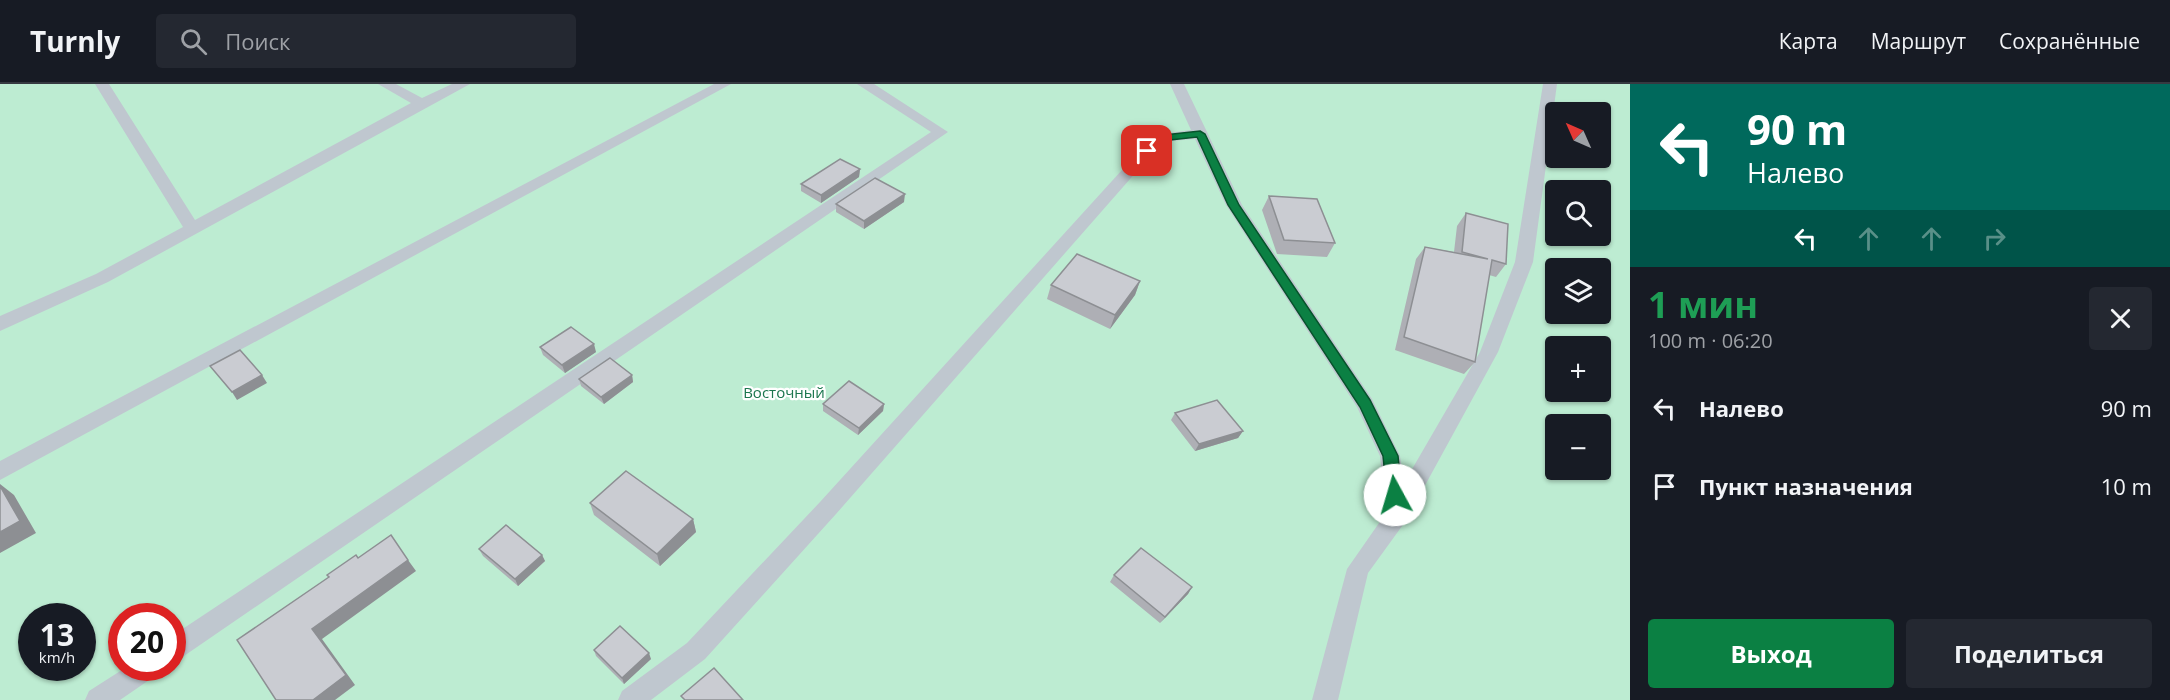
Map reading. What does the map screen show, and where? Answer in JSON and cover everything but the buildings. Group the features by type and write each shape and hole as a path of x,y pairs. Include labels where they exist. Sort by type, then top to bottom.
{"lane":[{"path":"102,84 193,229"},
{"path":"386,84 422,103"},
{"path":"0,324 102,278 422,103 463,84"},
{"path":"0,471 724,84"},
{"path":"186,641 941,132 864,84"},
{"path":"1177,84 1234,205 1365,404 1390,456 1397,515"},
{"path":"1325,700 1358,569 1397,515 1489,352 1524,262 1550,84"},
{"path":"631,700 696,651 836,500 1147,151 1167,137 1200,134"},
{"path":"98,700 126,681"}],"green space":[{"name":"Восточный","path":"0,84 1630,84 1630,700 0,700"}],"route":[{"path":"1147,151 1167,137 1200,134 1234,205 1365,404 1390,456 1395,495"}]}
